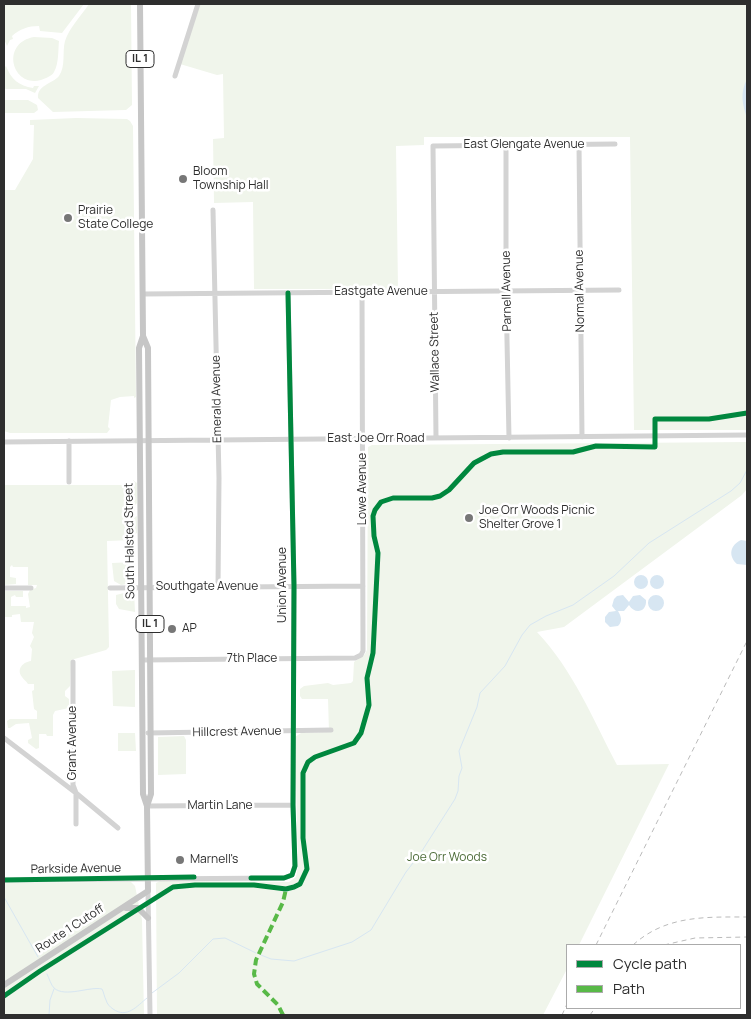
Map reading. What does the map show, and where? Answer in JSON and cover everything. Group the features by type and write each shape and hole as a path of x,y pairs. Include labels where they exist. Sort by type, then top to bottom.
{"main road":[{"name":"South Halsted Street","path":"140,4 143,336 139,348 143,794 147,806 148,891"},
{"name":"South Halsted Street","path":"143,336 148,348 149,440 151,794 147,806"},
{"name":"Route 1 Cutoff","path":"4,985 148,891"},
{"path":"122,908 132,906 138,908 148,918"}],"street":[{"path":"174,76 198,4"},
{"name":"Normal Avenue","path":"579,144 582,437"},
{"name":"East Glengate Avenue","path":"433,146 615,144"},
{"name":"Parnell Avenue","path":"506,145 509,438"},
{"name":"Wallace Street","path":"433,146 436,438"},
{"name":"Emerald Avenue","path":"213,210 218,440 218,587"},
{"name":"Eastgate Avenue","path":"143,294 619,290"},
{"name":"Lowe Avenue","path":"361,655 363,651 362,292"},
{"name":"Union Avenue","path":"288,293 294,586 292,731 295,866 292,875"},
{"name":"East Joe Orr Road","path":"4,442 747,435"},
{"path":"69,441 69,482"},
{"name":"Southgate Avenue","path":"110,588 363,586"},
{"path":"4,588 31,588"},
{"name":"7th Place","path":"142,660 355,658 361,655"},
{"name":"Grant Avenue","path":"74,662 73,785 76,793 76,824"},
{"name":"Hillcrest Avenue","path":"143,733 331,730"},
{"path":"4,738 118,828"},
{"name":"Martin Lane","path":"147,806 293,805"},
{"name":"Parkside Avenue","path":"4,880 284,878 292,875"},
{"name":"South Halsted Street","path":"148,891 150,1015"}],"green space":[{"path":"5,4 84,4 62,33 40,31 39,26 28,27 12,36 13,39 10,40 7,46 4,39"},
{"path":"89,4 131,4 132,105 126,110 53,112 38,98 38,94 42,87 59,76 67,36"},
{"path":"200,4 747,4 747,430 634,430 630,137 424,137 424,145 396,146 398,289 254,289 253,202 214,203 213,139 224,138 223,74 217,75 180,64"},
{"path":"34,37 52,38 59,41 57,65 53,73 41,80 31,81 23,78 17,71 14,64 14,55 17,47 23,41"},
{"path":"6,66 10,75 20,84 33,88 34,86 39,86 35,93 26,89 4,88 4,68"},
{"path":"4,100 28,100 37,105 38,110 34,113 4,113"},
{"name":"Prairie State College","path":"76,118 127,119 133,126 136,397 120,397 111,400 108,427 110,429 107,433 10,433 4,431 4,190 15,190 33,159 34,125 30,125 30,120"},
{"name":"Joe Orr Woods","path":"747,442 747,489 742,495 564,627 537,632 572,679 617,765 669,764 579,944 566,944 566,971 543,1015 157,1015 156,883 160,881 289,882 296,877 298,866 295,737 301,733 329,732 328,699 302,699 300,689 304,686 328,683 333,685 351,683 353,681 354,662 365,654 367,650 368,447 372,445"},
{"path":"133,480 137,483 135,517 137,516 137,533 135,534 134,531 133,540 107,541 109,647 106,650 71,660 70,686 65,691 65,696 69,699 69,708 55,711 53,715 53,736 39,734 39,748 36,749 28,743 28,740 32,738 29,723 16,724 8,728 7,721 10,719 37,719 37,711 34,709 32,691 34,690 34,684 28,684 20,674 23,664 31,661 32,649 30,646 34,637 32,633 34,622 21,622 20,614 4,617 4,591 23,591 23,597 16,597 15,595 11,597 11,606 26,606 26,608 30,607 28,594 37,585 28,585 28,567 13,567 12,565 10,567 10,577 16,578 16,584 4,585 4,485 133,485"},
{"path":"134,562 134,583 121,585 114,581 112,563"},
{"path":"134,591 135,612 119,609 116,604 116,595"},
{"path":"135,670 135,707 113,706 112,671"},
{"path":"118,733 135,733 136,751 118,751"},
{"path":"184,736 186,740 186,774 158,775 158,737"},
{"path":"131,882 135,886 142,920 144,1015 4,1015 4,883"}],"shaded area":[{"path":"747,79 747,118 742,98"},
{"path":"741,540 747,541 747,565 737,564 731,554 734,545"},
{"path":"641,575 646,577 648,582 646,587 641,589 636,587 634,582 636,577"},
{"path":"654,575 660,575 664,582 660,589 654,589 650,585 650,579"},
{"path":"623,595 629,602 633,596 640,595 646,600 645,607 637,611 629,605 624,611 618,611 621,622 618,626 610,627 605,622 605,617 609,612 616,611 612,606 614,599 617,596"},
{"path":"653,595 659,595 664,600 662,609 653,611 648,606 648,600"}],"waterway":[{"path":"261,955 271,959 294,961 352,942 371,930 406,872 420,854 455,799 462,768 459,751 477,707 480,693 505,666 522,635 530,625 573,605 614,576 649,543 731,491 740,483 747,470"},
{"path":"4,897 38,957"},
{"path":"152,993 179,973 213,939 225,938 256,953"},
{"path":"47,974 53,987 59,991 71,992 102,989 108,1004 118,1012 123,1013 132,1010 147,998"},
{"path":"49,1015 50,1000 54,989"}],"railway":[{"path":"596,944 747,641"},
{"path":"634,944 646,935 673,923 702,918 747,917"},
{"path":"668,944 695,938 747,937"},
{"path":"562,1015 566,1006"},
{"path":"590,1015 594,1009"}],"marked path":[{"path":"283,1015 278,1005 257,984 254,974 256,960 283,902 286,889"}],"cycle path":[{"path":"251,878 284,878 292,875 295,866 293,805 294,586 288,293"},
{"path":"4,996 173,887 254,885 286,889 300,884 307,869 303,838 303,773 308,762 315,757 354,743 361,733 369,705 367,678 373,653 378,553 374,536 373,516 381,502 393,498 432,498 440,496 449,490 474,463 491,454 503,452 573,452 596,446 655,447 655,419 709,419 747,413"},
{"path":"4,880 194,877"}],"place":[{"name":"Bloom Township Hall","path":"183,179"},
{"name":"Prairie State College","path":"68,218"},
{"name":"Joe Orr Woods Picnic Shelter Grove 1","path":"469,518"},
{"name":"AP","path":"172,629"},
{"name":"Marnell's","path":"180,860"}]}
